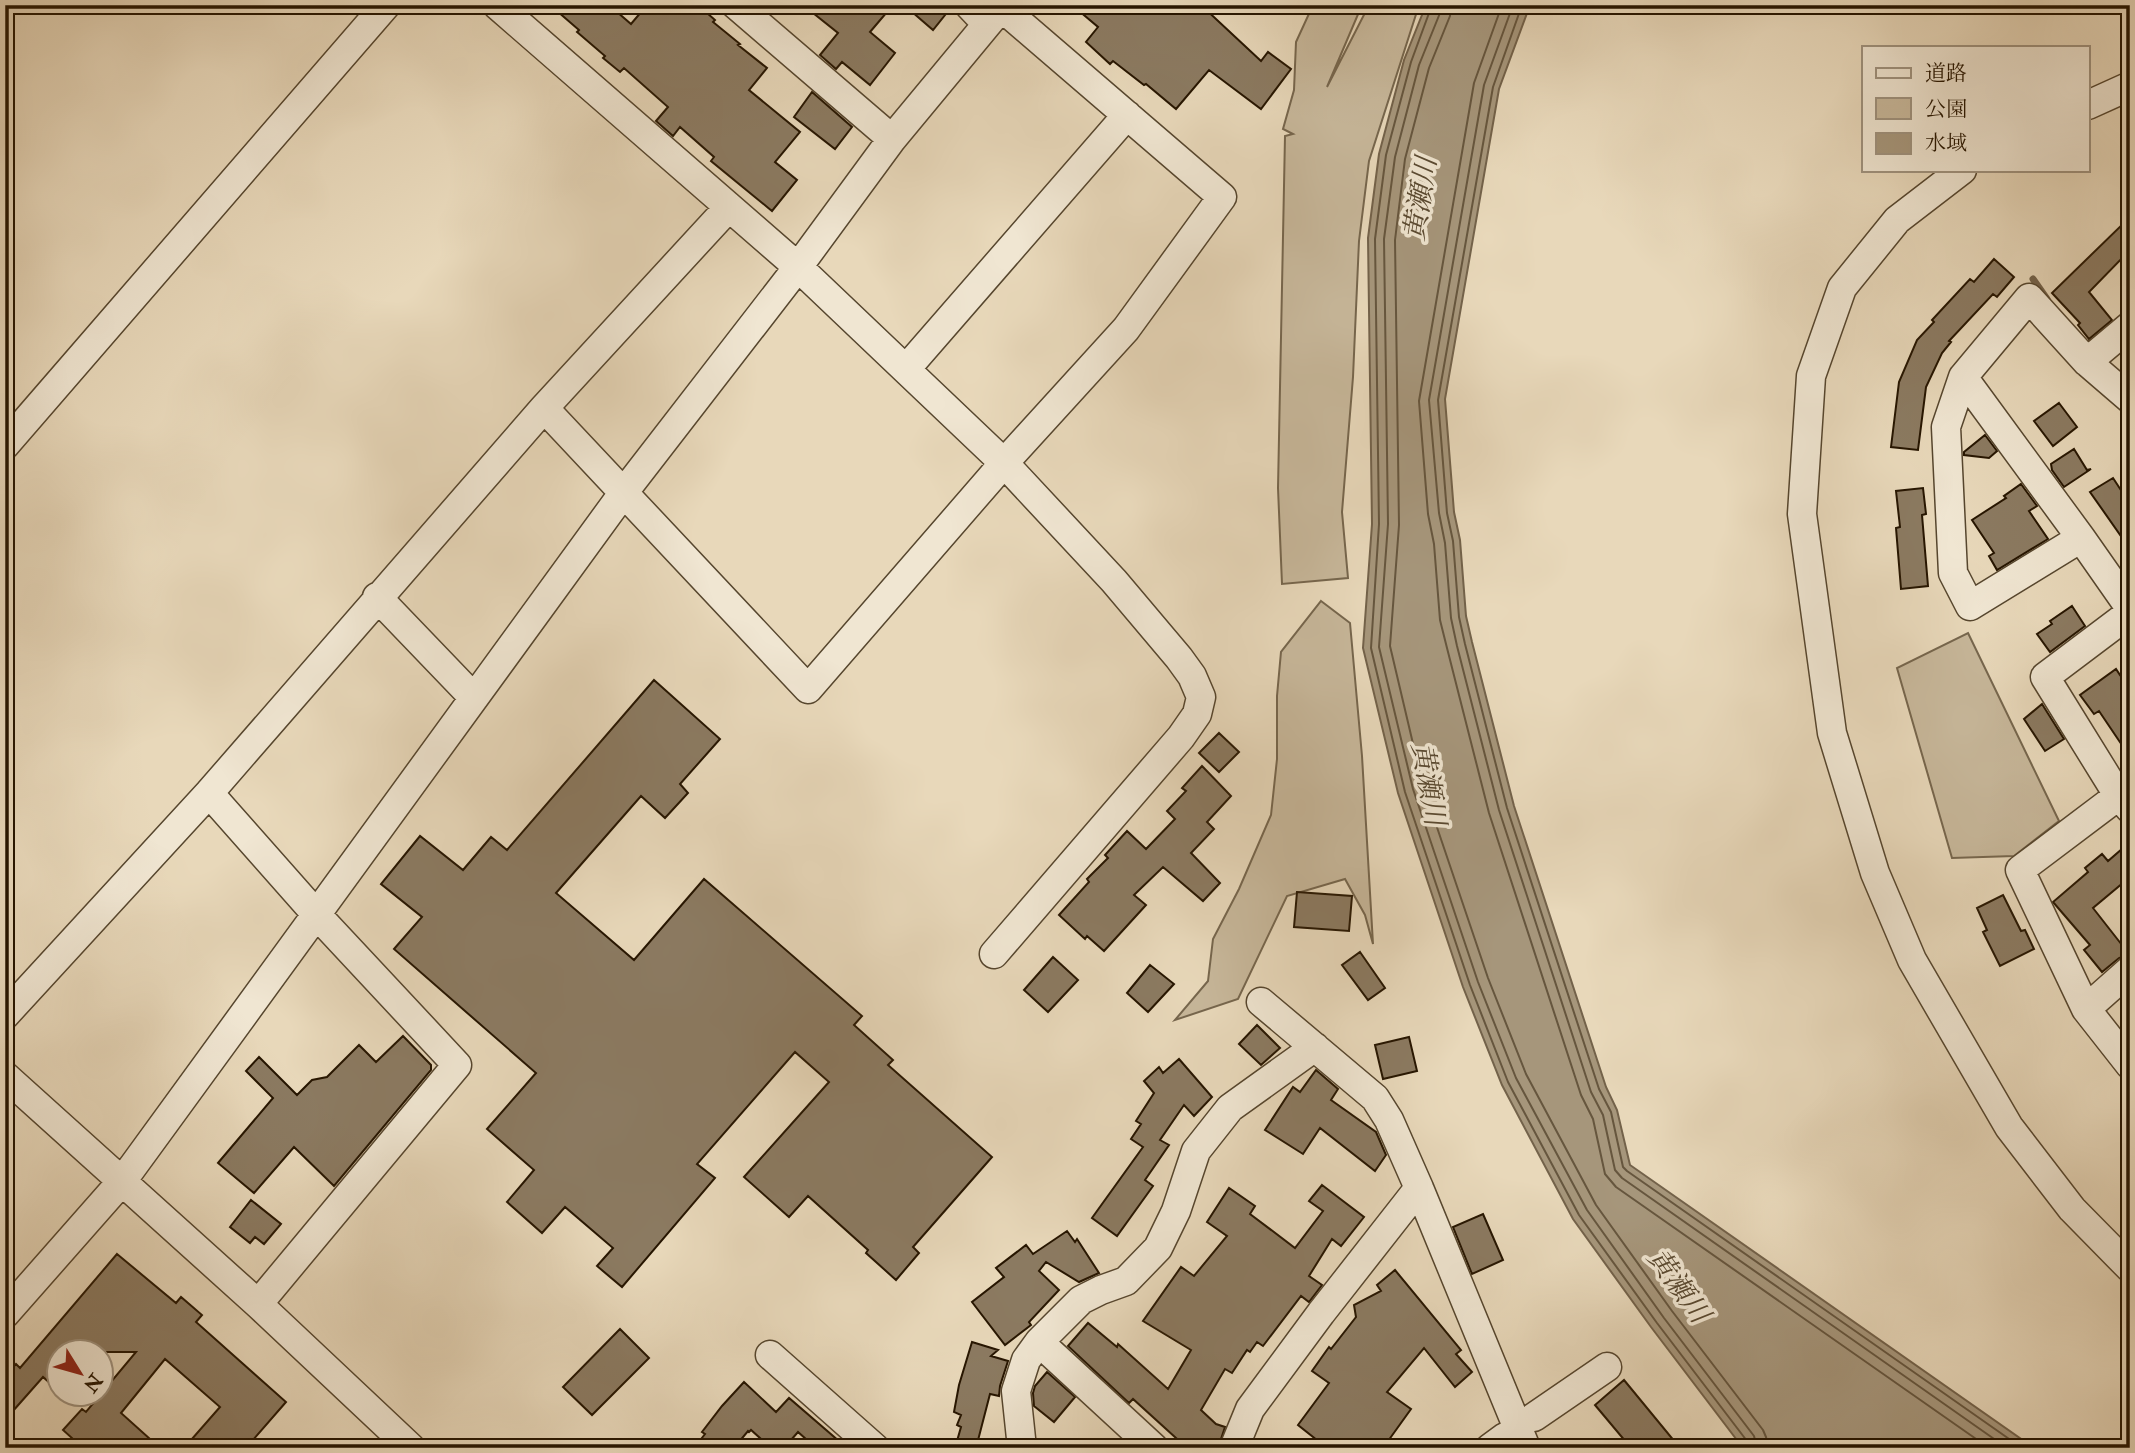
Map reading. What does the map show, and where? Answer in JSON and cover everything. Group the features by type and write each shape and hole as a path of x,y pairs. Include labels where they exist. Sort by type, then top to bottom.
{"street":[{"path":"5,445 386,5"},
{"path":"496,5 798,267 1004,463 1114,582 1192,676 1200,697 1197,714 1181,737 994,954"},
{"path":"736,5 892,139"},
{"path":"5,1314 123,1180 624,492 798,267 990,10 1127,115 1222,197 1126,329 1004,463 808,689 624,492 544,408"},
{"path":"2090,104 2130,86"},
{"path":"906,369 1127,115"},
{"path":"1959,172 1897,220 1842,288 1811,376 1802,514 1832,733 1875,873 1912,960 2009,1127 2072,1209 2130,1268"},
{"path":"5,1015 209,793 544,408 729,207"},
{"path":"2081,538 1970,606 1953,573 1946,427 1963,377 2029,298 2087,362 2130,399"},
{"path":"2087,362 2130,326"},
{"path":"1963,377 2081,538 2130,610 2045,677 2126,797 2020,870 2086,1009 2130,1065"},
{"path":"377,597 474,698"},
{"path":"209,793 316,914 457,1065 258,1304"},
{"path":"2086,1009 2130,970"},
{"path":"1261,1002 1375,1098 1389,1120 1419,1188 1507,1444"},
{"path":"1022,1448 1016,1391 1026,1360 1039,1342 1081,1300 1126,1281 1158,1248 1176,1211 1196,1151 1230,1108 1315,1047"},
{"path":"5,1076 123,1180 411,1448"},
{"path":"1234,1448 1250,1409 1419,1188"},
{"path":"1039,1342 1154,1448"},
{"path":"770,1355 876,1448"},
{"path":"1534,1417 1606,1367"}],"green space":[{"path":"1313,5 1362,5 1327,87 1369,5 1419,5 1369,161 1359,241 1353,377 1342,512 1348,578 1282,584 1278,488 1285,136 1293,134 1283,129 1294,90 1296,42"},
{"path":"1321,601 1350,623 1362,756 1373,944 1365,915 1345,879 1287,896 1238,999 1175,1020 1208,981 1213,939 1239,889 1271,815 1277,759 1277,696 1281,652"},
{"path":"1968,633 2059,821 2014,856 1952,858 1897,668"}],"water":[{"name":"黄瀬川","path":"1426,5 1530,5 1499,89 1445,399 1454,512 1460,540 1466,616 1514,806 1606,1087 1617,1110 1630,1165 2034,1448 1743,1448 1573,1219 1502,1085 1463,987 1398,793 1363,648 1372,524 1368,238 1379,154 1404,60"}],"building":[{"path":"550,5 609,5 631,24 647,5 698,5 715,20 713,22 740,44 738,45 767,68 749,90 800,132 775,162 797,180 772,211 711,161 714,157 680,127 673,136 656,121 668,107 624,68 620,72 603,58 605,56"},
{"path":"803,5 893,5 870,32 895,53 870,85 842,62 836,69 820,55 838,33"},
{"path":"904,5 953,5 933,30"},
{"path":"1072,5 1201,5 1261,61 1268,52 1291,69 1261,109 1209,70 1176,109 1113,61 1110,64 1086,42 1098,27"},
{"path":"812,92 852,127 835,149 794,117"},
{"path":"2130,217 2130,250 2089,292 2112,320 2089,339 2078,325 2080,323 2052,293"},
{"path":"1994,259 2014,277 1997,297 1993,294 1949,341 1951,342 1942,353 1926,387 1918,450 1891,447 1899,382 1917,340 1970,279 1974,282"},
{"path":"2059,403 2077,427 2053,446 2034,421"},
{"path":"1985,435 1997,451 1989,458 1964,455 1964,452"},
{"path":"2074,449 2087,470 2091,469 2064,487 2051,464"},
{"path":"2113,478 2130,504 2130,549 2090,492"},
{"path":"2021,484 2037,506 2029,511 2048,539 1997,570 1989,556 1994,553 1972,520 2006,498 2004,496"},
{"path":"1923,488 1926,514 1922,515 1928,586 1901,589 1896,528 1900,527 1896,491"},
{"path":"2072,606 2085,626 2050,652 2037,634"},
{"path":"2130,668 2130,757 2099,711 2094,714 2080,695 2116,669 2120,675"},
{"path":"654,680 720,739 680,784 688,793 665,818 641,796 556,893 634,960 704,879 862,1016 854,1025 893,1060 888,1065 992,1157 913,1247 919,1253 896,1280 866,1253 868,1250 808,1196 789,1217 744,1177 829,1082 795,1052 697,1164 715,1178 622,1287 597,1266 613,1248 565,1207 542,1233 507,1202 534,1170 487,1129 536,1073 394,949 422,917 381,884 420,836 463,870 491,837 507,850"},
{"path":"2042,704 2064,739 2045,751 2024,719"},
{"path":"1219,733 1239,752 1219,772 1199,753"},
{"path":"1202,766 1231,796 1207,822 1214,829 1191,853 1220,883 1203,901 1163,867 1134,895 1146,905 1104,951 1087,936 1085,939 1059,915 1089,882 1087,879 1108,858 1105,855 1127,831 1146,849 1175,819 1167,811 1186,791 1182,788"},
{"path":"2130,842 2130,877 2093,908 2129,954 2119,958 2102,972 2084,950 2090,945 2053,902 2088,872 2085,868 2102,854 2108,861"},
{"path":"1297,892 1352,896 1349,931 1294,927"},
{"path":"2003,895 2021,931 2025,930 2034,949 2000,966 1983,932 1987,930 1977,908"},
{"path":"1360,952 1385,988 1368,1000 1342,965"},
{"path":"1053,957 1078,980 1048,1012 1024,990"},
{"path":"1150,965 1174,984 1148,1012 1127,993"},
{"path":"1257,1025 1280,1048 1261,1065 1239,1044"},
{"path":"403,1036 431,1065 431,1070 334,1186 294,1147 254,1193 218,1163 273,1098 246,1071 259,1057 297,1095 312,1080 327,1077 359,1045 376,1062"},
{"path":"1409,1037 1417,1071 1383,1079 1375,1045"},
{"path":"1179,1059 1212,1097 1194,1116 1184,1105 1160,1140 1169,1145 1145,1180 1153,1186 1117,1236 1092,1218 1143,1147 1131,1139 1141,1124 1136,1121 1154,1093 1144,1081 1159,1067 1163,1073"},
{"path":"1316,1070 1338,1089 1331,1100 1376,1132 1386,1155 1375,1171 1320,1128 1303,1154 1265,1130 1293,1087 1300,1092"},
{"path":"1322,1185 1364,1217 1341,1246 1332,1239 1309,1276 1322,1285 1309,1302 1301,1296 1263,1346 1257,1342 1250,1352 1247,1350 1232,1373 1225,1369 1201,1410 1216,1424 1225,1427 1218,1448 1187,1448 1133,1399 1129,1403 1068,1346 1088,1323 1117,1347 1118,1344 1168,1389 1191,1350 1143,1321 1181,1267 1194,1276 1227,1236 1207,1222 1229,1188 1255,1206 1250,1214 1295,1248 1323,1211 1309,1201"},
{"path":"251,1200 281,1224 264,1244 255,1237 250,1243 230,1227"},
{"path":"1483,1214 1503,1260 1472,1274 1453,1227"},
{"path":"1067,1231 1075,1242 1077,1239 1099,1273 1079,1282 1046,1262 1039,1271 1059,1290 1029,1322 1031,1325 1005,1345 972,1302 1004,1277 996,1268 1026,1245 1033,1254"},
{"path":"117,1254 176,1303 181,1297 202,1315 196,1322 286,1402 246,1448 184,1448 220,1407 165,1359 121,1413 160,1448 83,1448 63,1430 82,1409 86,1412 89,1408 116,1408 116,1376 136,1352 116,1352 116,1338 46,1338 46,1380 43,1377 5,1420 5,1376 16,1364 20,1368"},
{"path":"1395,1270 1461,1350 1456,1354 1472,1372 1455,1387 1424,1348 1387,1392 1411,1409 1383,1448 1327,1448 1298,1425 1329,1383 1312,1371 1356,1317 1354,1305 1381,1291 1377,1285"},
{"path":"620,1329 649,1358 592,1415 563,1387"},
{"path":"972,1342 998,1350 991,1356 1008,1361 999,1396 990,1394 976,1448 955,1448 961,1427 957,1425 961,1415 954,1412"},
{"path":"1047,1372 1075,1397 1054,1422 1034,1406 1035,1386"},
{"path":"1624,1380 1680,1448 1631,1448 1595,1405"},
{"path":"744,1382 776,1412 789,1398 847,1448 816,1448 798,1432 784,1448 771,1448 751,1430 734,1448 694,1448 705,1434 702,1432"}],"waterway":[{"path":"2033,279 2047,299"}]}
